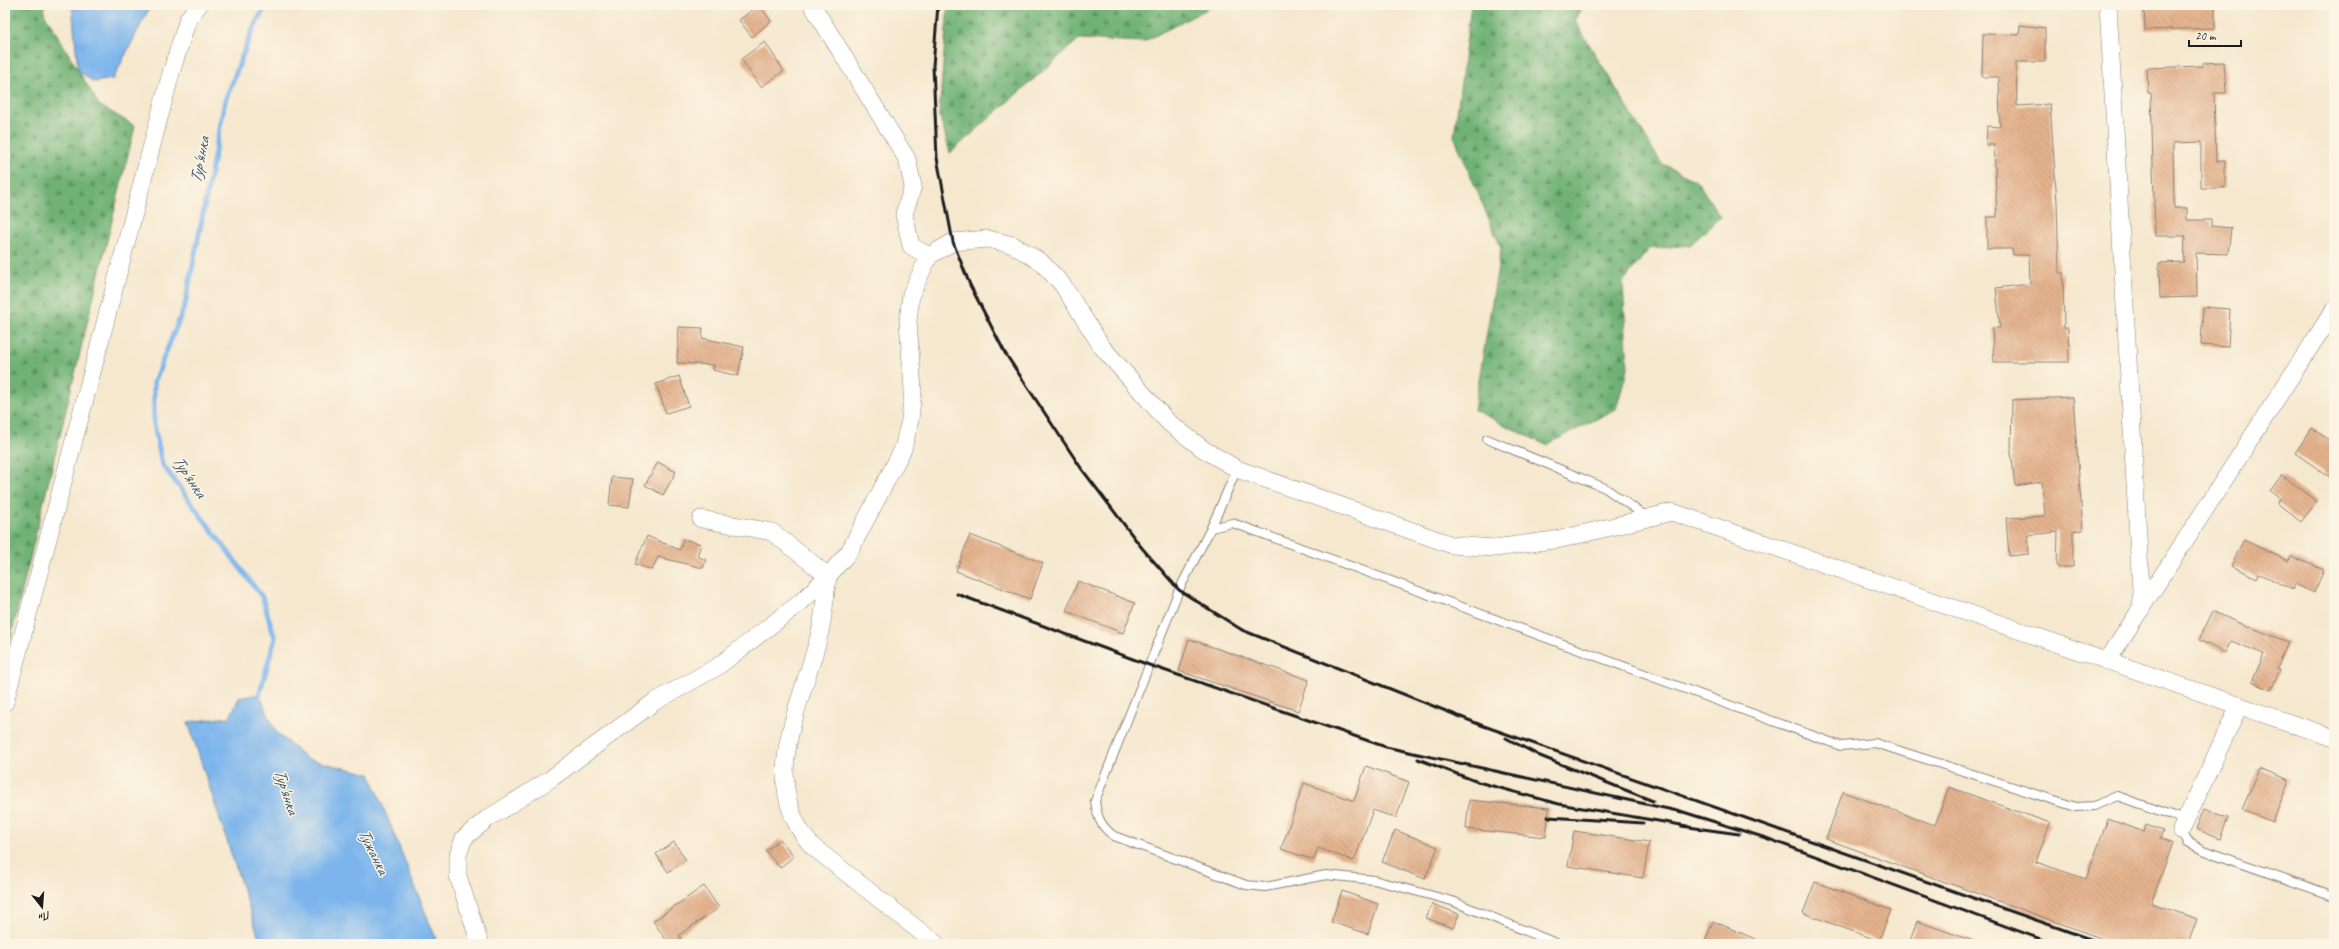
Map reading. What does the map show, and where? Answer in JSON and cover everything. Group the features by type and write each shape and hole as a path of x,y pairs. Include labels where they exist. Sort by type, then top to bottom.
{"street":[{"path":"5,702 171,73 188,19 199,5"},
{"path":"812,5 908,159 913,186 904,214 907,234 911,246 929,256"},
{"path":"2108,5 2142,608"},
{"path":"480,944 458,876 458,855 464,838 487,819 549,780 654,702 717,667 801,602 828,576 849,552 903,449 910,420 913,390 908,321 911,294 929,256 953,242 988,238 1014,246 1041,262 1062,284 1102,347 1168,422 1202,449 1237,469 1452,545 1495,548 1561,539 1672,512 2334,738"},
{"path":"2107,661 2334,310"},
{"path":"701,519 772,532 828,576"},
{"path":"828,576 819,636 795,711 785,764 787,804 800,833 812,846 936,944"},
{"path":"2184,825 2239,706"}],"lane":[{"path":"1487,439 1605,488 1648,518"},
{"path":"1237,469 1211,528 1179,590 1095,801 1097,815 1104,829 1114,836 1246,885 1265,887 1326,875 1374,880 1452,901 1558,944"},
{"path":"1211,528 1232,524 1244,527 1841,746 1875,743 2076,807 2094,806 2118,796 2184,825 2188,842 2203,850 2334,896"}],"green space":[{"path":"5,5 45,5 44,13 99,105 135,126 5,661"},
{"path":"948,5 1215,5 1143,42 1079,39 950,153 939,113"},
{"path":"1471,5 1584,5 1575,21 1661,163 1698,182 1720,217 1690,245 1649,249 1623,282 1628,368 1616,409 1546,445 1474,410 1501,248 1454,136"}],"water":[{"path":"72,5 151,5 113,79 93,82 78,70"},
{"name":"Тужанка","path":"259,694 276,732 307,759 370,774 438,944 261,944 188,722 230,717 239,698"}],"building":[{"path":"759,5 771,21 752,37 739,20"},
{"path":"2144,5 2215,5 2215,28 2145,30"},
{"path":"2020,25 2045,28 2045,62 2016,62 2017,106 2050,104 2057,202 2059,273 2063,273 2064,328 2068,328 2069,362 1994,362 1992,328 2000,328 1996,288 2030,284 2029,255 2013,255 2012,249 1987,249 1987,217 1997,217 1994,145 1986,145 1987,126 2000,127 1999,77 1982,77 1983,34 2019,35"},
{"path":"765,42 784,71 761,87 741,59"},
{"path":"2224,62 2226,93 2214,93 2216,161 2225,161 2225,188 2201,188 2201,142 2173,143 2174,208 2187,208 2187,220 2211,220 2211,226 2231,228 2228,254 2196,253 2197,297 2160,298 2159,263 2184,262 2185,236 2155,236 2151,93 2148,93 2147,68 2202,66 2202,63"},
{"path":"2203,307 2230,309 2228,347 2201,345"},
{"path":"679,327 703,328 702,338 744,347 738,376 713,370 714,365 677,363"},
{"path":"679,376 689,406 666,413 656,384"},
{"path":"2073,397 2083,530 2073,531 2073,567 2057,567 2058,532 2028,535 2029,554 2009,556 2006,518 2045,516 2042,482 2015,486 2011,452 2012,400"},
{"path":"2312,428 2334,444 2334,480 2295,453"},
{"path":"658,462 676,472 663,495 645,485"},
{"path":"2282,475 2317,501 2301,522 2277,503 2280,499 2270,491"},
{"path":"612,477 633,479 629,507 609,505"},
{"path":"970,535 1043,563 1030,599 956,571"},
{"path":"647,536 680,550 683,539 701,544 697,556 706,560 703,568 658,557 652,570 635,564"},
{"path":"2244,540 2288,561 2291,556 2324,570 2314,593 2295,584 2293,589 2259,574 2257,578 2231,566"},
{"path":"1078,581 1135,603 1123,633 1066,611"},
{"path":"2213,611 2249,628 2250,627 2288,642 2277,669 2280,670 2271,690 2252,682 2264,654 2231,641 2225,653 2199,640"},
{"path":"1189,639 1309,680 1298,711 1179,671"},
{"path":"1366,766 1409,782 1396,818 1373,810 1354,861 1318,848 1314,860 1281,849 1304,783 1354,801"},
{"path":"2259,768 2289,780 2273,822 2242,810"},
{"path":"1949,787 2050,823 2036,862 2086,879 2108,819 2144,832 2146,825 2163,831 2160,838 2173,843 2151,903 2197,919 2188,944 2117,944 1826,839 1843,792 1935,825"},
{"path":"1469,800 1549,808 1546,837 1466,829"},
{"path":"2204,809 2228,818 2220,839 2196,829"},
{"path":"1395,830 1438,847 1425,879 1382,862"},
{"path":"1574,831 1649,842 1643,878 1568,866"},
{"path":"780,839 794,856 780,868 766,851"},
{"path":"674,842 686,860 668,872 656,854"},
{"path":"1815,882 1891,910 1879,941 1803,913"},
{"path":"704,886 719,908 679,935 681,939 674,944 669,944 653,921"},
{"path":"1342,891 1378,904 1368,934 1331,922"},
{"path":"1432,904 1459,914 1453,928 1426,918"},
{"path":"1713,921 1767,944 1704,944"},
{"path":"1917,921 1976,942 1975,944 1909,944"}],"waterway":[{"name":"Тур'янка","path":"258,699 275,638 262,597 162,464 154,424 154,382 185,305 225,101 252,31 266,5"}],"railway":[{"path":"938,5 933,66 937,158 953,242 970,285 1005,353 1081,468 1142,548 1179,590 1242,630 1481,725 2104,944"},
{"path":"957,594 1149,665 1386,747 1682,812"},
{"path":"1506,738 1540,756 1653,801"},
{"path":"1418,759 1478,782 1559,804 1687,826"},
{"path":"1677,810 1766,838 2054,944"},
{"path":"1548,817 1643,823"},
{"path":"1681,826 1739,834"}]}
